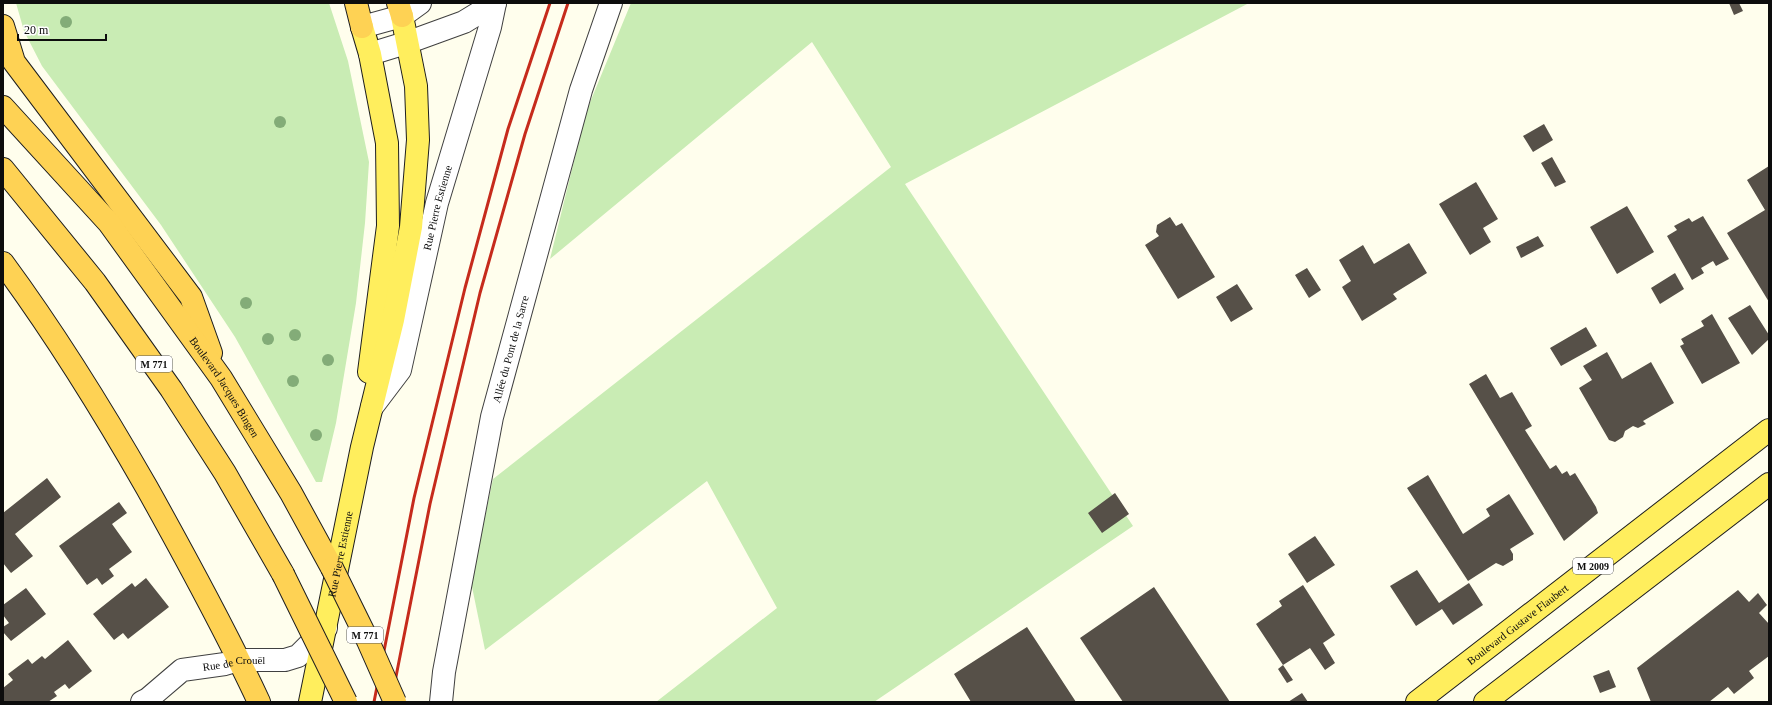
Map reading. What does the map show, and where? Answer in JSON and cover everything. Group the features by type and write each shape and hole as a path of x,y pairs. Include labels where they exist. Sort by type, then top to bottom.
{"highway":[{"path":"356,3 362,27"},
{"path":"3,26 14,62 191,297 221,378"},
{"name":"Boulevard Jacques Bingen","path":"3,107 109,223 221,378 291,493 332,568 368,641 395,702"},
{"name":"M 771","path":"3,169 95,282 172,389 225,473 283,574 346,702"},
{"path":"3,263 32,302 108,421 179,544 259,702"}],"main road":[{"name":"Rue Pierre Estienne","path":"310,702 362,447 393,320 412,227 416,187 418,140 416,86 409,42 400,9"},
{"name":"Rue Pierre Estienne","path":"362,27 370,54 387,142 388,226 368,366 372,407"},
{"name":"Boulevard Gustave Flaubert","path":"1417,702 1769,430"},
{"path":"1485,702 1769,484"}],"street":[{"path":"362,27 400,9 420,3"},
{"name":"Rue Pierre Estienne","path":"370,54 409,42 464,22 495,3"},
{"name":"Rue Pierre Estienne","path":"372,407 400,370 437,203 490,27 495,3"},
{"name":"Allée du Pont de la Sarre","path":"441,702 444,672 492,417 581,90 612,3"},
{"name":"Rue de Crouël","path":"142,702 148,699 182,670 226,664 239,660 285,660 298,656 326,628"}],"green space":[{"path":"16,3 329,3 348,61 369,162 365,223 356,303 336,423 322,482 316,482 235,337 161,225 42,66 24,31"},
{"path":"631,3 1249,3 905,184 1133,526 874,702 656,702 777,608 707,481 485,650 471,582 493,479 891,167 812,42 550,259 586,112"}],"building":[{"path":"1729,3 1739,3 1743,11 1734,15"},
{"path":"1544,124 1553,140 1533,152 1523,136"},
{"path":"1552,157 1566,182 1555,187 1541,163"},
{"path":"1769,166 1769,302 1727,233 1765,210 1747,180"},
{"path":"1476,182 1498,219 1483,228 1491,242 1470,255 1439,204"},
{"path":"1627,206 1654,252 1617,274 1590,227"},
{"path":"1703,216 1729,259 1716,266 1713,261 1701,268 1704,273 1692,280 1667,236 1677,230 1674,226 1689,218 1692,222"},
{"path":"1170,217 1176,226 1182,223 1215,277 1178,299 1145,245 1159,236 1156,232 1157,225"},
{"path":"1538,236 1544,246 1521,258 1516,247"},
{"path":"1409,243 1427,273 1393,294 1397,299 1362,321 1342,287 1351,281 1339,260 1363,245 1374,264"},
{"path":"1307,268 1321,290 1309,298 1295,275"},
{"path":"1675,273 1684,289 1660,304 1651,288"},
{"path":"1237,284 1253,309 1231,322 1216,297"},
{"path":"1750,305 1769,335 1769,339 1752,355 1728,318"},
{"path":"1712,314 1740,363 1702,384 1680,346 1684,344 1681,339 1704,326 1701,321"},
{"path":"1586,327 1597,346 1561,366 1550,348"},
{"path":"1607,352 1622,379 1651,362 1674,403 1643,421 1646,424 1638,428 1633,426 1625,431 1623,437 1615,442 1609,440 1579,388 1592,380 1583,366"},
{"path":"1486,374 1500,398 1512,392 1532,426 1525,430 1550,469 1556,465 1562,474 1567,471 1570,476 1575,473 1596,507 1598,513 1564,541 1469,384"},
{"path":"1428,475 1463,534 1490,516 1486,509 1509,494 1534,534 1510,549 1513,554 1513,560 1503,566 1496,563 1468,581 1407,488"},
{"path":"47,478 61,497 15,534 33,556 11,573 3,563 3,513"},
{"path":"1115,493 1129,514 1102,533 1088,513"},
{"path":"119,502 127,513 112,524 132,552 109,569 114,576 102,585 97,578 87,585 59,546"},
{"path":"1315,536 1335,565 1307,583 1288,554"},
{"path":"1417,570 1439,603 1469,583 1483,605 1453,625 1442,609 1416,626 1390,586"},
{"path":"146,578 169,607 128,639 123,633 114,640 93,614 132,583 135,587"},
{"path":"1303,585 1335,635 1323,643 1335,663 1325,670 1310,648 1283,665 1256,624 1282,606 1279,601"},
{"path":"1154,587 1230,702 1123,702 1080,638"},
{"path":"26,588 46,614 11,641 3,632 3,627 9,623 3,615 3,605"},
{"path":"1738,590 1749,602 1758,593 1767,605 1759,613 1769,624 1769,656 1749,671 1754,678 1734,694 1728,687 1709,702 1651,702 1637,668"},
{"path":"1027,627 1076,702 971,702 954,674"},
{"path":"68,640 92,671 69,689 65,684 54,692 57,696 48,702 3,702 3,688 13,680 8,674 28,659 32,664 42,656 45,659"},
{"path":"1283,665 1293,680 1287,683 1278,669"},
{"path":"1609,670 1616,687 1600,693 1593,676"},
{"path":"1302,693 1308,702 1288,702"}],"railway":[{"path":"374,702 414,498 465,288 508,129 550,3"},
{"path":"391,702 430,504 480,293 525,134 568,3"}]}
